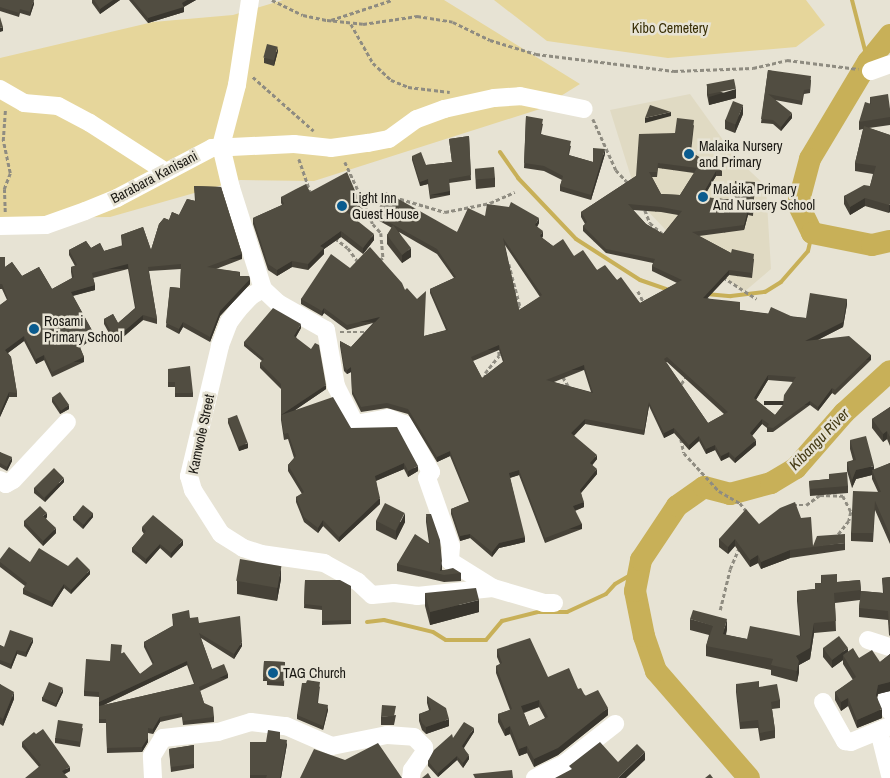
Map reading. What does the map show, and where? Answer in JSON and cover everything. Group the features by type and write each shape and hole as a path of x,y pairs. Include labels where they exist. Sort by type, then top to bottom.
{"street":[{"path":"250,0 239,70 221,146 263,289 278,303 326,330 336,386 354,422 394,418 404,424 431,472 427,478 451,546 450,561 493,588"},
{"path":"871,72 890,64"},
{"path":"1,95 24,103 58,106 90,123 166,172"},
{"name":"Barabara Kanisani","path":"4,225 46,225 118,198 186,159 221,146 294,144 331,148 389,139 426,116 494,98 520,96 584,109"},
{"name":"Kamwole Street","path":"263,289 251,296 228,322 189,476 193,490 221,534 261,554 324,563 358,582 372,594 394,593 417,596 493,588 544,603 554,603"},
{"path":"0,480 6,484 13,480 67,422"},
{"path":"868,640 890,647"},
{"path":"823,702 845,741 886,738 890,776"},
{"path":"153,778 152,756 163,738 218,732 251,722 286,726 332,746 387,735 414,738 424,746 424,753 412,770 411,778"},
{"path":"535,778 564,764 615,724"}],"path":[{"path":"272,0 303,14 330,21 351,24 417,16 453,22 490,40 536,54 652,66 674,71 734,70 787,60 843,67"},
{"path":"330,21 392,0"},
{"path":"351,24 373,63 391,80 408,87 458,93"},
{"path":"239,70 266,86 345,162 373,224 381,233 383,258 371,268"},
{"path":"1,95 6,120 3,141 10,168 4,194 4,225"},
{"path":"584,109 596,123 616,170 631,188"},
{"path":"294,144 312,197"},
{"path":"361,196 388,194 445,212 490,203 515,192"},
{"path":"490,203 493,211"},
{"path":"642,205 650,223 668,238"},
{"path":"334,236 348,248 360,268"},
{"path":"503,260 509,264 520,306 525,314"},
{"path":"721,275 757,299"},
{"path":"638,291 647,310"},
{"path":"640,307 644,303"},
{"path":"513,310 520,306"},
{"path":"326,330 372,331"},
{"path":"490,386 485,372 499,356 495,340"},
{"path":"681,384 688,373"},
{"path":"562,374 570,390"},
{"path":"673,385 681,384"},
{"path":"681,384 683,390"},
{"path":"564,392 576,390"},
{"path":"681,436 684,453 719,492 740,503 748,514"},
{"path":"785,507 806,505 820,495 843,496 851,512 849,521 838,535"},
{"path":"720,610 730,569 745,540"}],"shaded area":[{"name":"Malaika Primary And Nursery School","path":"690,94 736,158 766,186 771,269 744,292 681,246 644,207 631,177 610,110"}],"green space":[{"path":"283,0 444,0 580,84 540,109 314,181 240,180 110,217 12,218 0,226 0,58 153,22 233,15"},
{"name":"Kibo Cemetery","path":"494,0 806,0 825,25 796,47 668,58 547,41"}],"building":[{"path":"0,0 34,0 30,12 20,9 19,13 0,7"},
{"path":"94,0 113,0 100,9"},
{"path":"133,0 187,0 182,3 184,7 148,18"},
{"path":"0,17 3,27 0,28"},
{"path":"267,44 278,47 274,60 263,58"},
{"path":"768,70 811,76 810,89 804,90 802,101 768,94 792,113 781,127 773,120 761,119"},
{"path":"734,79 736,89 708,94 707,84"},
{"path":"888,94 890,117 859,122 865,102 871,104 870,97"},
{"path":"733,101 743,105 735,125 725,120"},
{"path":"650,105 671,112 645,118"},
{"path":"526,116 543,119 540,134 571,141 568,155 593,162 593,148 605,149 591,195 560,186 563,176 544,166 524,163"},
{"path":"677,118 694,120 690,152 722,171 716,171 701,197 734,200 735,181 755,182 753,211 748,210 744,225 692,232 731,253 732,249 754,254 752,273 729,270 703,298 740,302 740,310 768,314 771,307 793,317 806,318 810,293 847,299 843,322 805,341 849,336 871,355 835,390 832,388 818,407 810,401 773,428 767,427 769,424 762,419 750,433 756,440 735,458 729,452 721,456 715,445 706,449 699,436 689,445 674,428 664,433 649,402 644,430 585,419 571,433 597,455 590,463 597,469 580,490 584,502 573,506 582,524 545,538 519,470 509,473 525,537 499,543 492,552 470,534 460,536 451,509 470,501 450,451 437,457 408,409 387,403 361,407 352,390 351,367 347,370 344,366 340,341 351,347 380,317 347,325 324,308 322,311 301,299 331,254 350,268 370,247 402,283 405,290 407,288 417,299 426,291 424,336 448,330 430,289 456,277 437,249 376,215 386,192 457,232 468,208 485,216 487,204 509,207 511,202 539,218 535,225 543,231 540,236 553,246 563,239 574,256 583,250 597,270 605,265 617,280 621,277 640,303 682,280 652,266 655,259 606,249 583,226 587,222 581,212 636,176 639,134 675,133","holes":["658,163 697,168 680,195 661,194 649,172 657,172","628,204 682,211 663,234 646,224","503,238 542,295 519,310","499,345 504,361 482,378 471,357","667,357 728,412 708,423 664,359","584,365 593,393 546,380","768,375 796,377 784,395 783,405 775,415 754,398"]},
{"path":"864,126 890,135 889,205 865,198 850,207 844,196 864,185 870,186 876,166 855,163"},
{"path":"469,136 471,175 449,179 450,191 430,195 428,179 420,182 412,156 421,152 426,165 452,162 449,139"},
{"path":"494,167 495,178 476,180 475,169"},
{"path":"347,172 365,214 339,206 374,234 363,248 341,231 320,246 324,248 308,264 292,261 277,270 268,264 253,218 284,204 281,197 306,184 310,192"},
{"path":"194,186 221,187 242,254 207,267 240,272 239,276 249,276 250,279 220,311 210,337 183,322 179,329 166,323 170,287 180,288 181,264 148,267 157,319 143,315 115,339 104,319 113,314 118,323 136,308 128,264 92,273 95,285 71,292 94,334 78,344 84,357 52,372 44,355 36,359 24,336 5,350 11,357 17,393 9,392 0,413 0,305 8,299 2,284 0,284 0,257 5,257 5,267 12,262 22,276 39,267 52,289 74,277 71,267 77,265 69,250 86,241 91,248 100,243 104,251 123,245 121,235 143,227 151,250 159,224 164,218 169,220 172,212 179,215 187,199 196,201"},
{"path":"393,225 411,248 402,255 387,235"},
{"path":"273,308 301,324 294,336 311,349 315,343 319,345 326,385 281,415 281,384 260,363 264,359 244,342"},
{"path":"190,366 193,393 175,393 175,382 168,382 168,369"},
{"path":"60,392 69,405 61,411 52,398"},
{"path":"333,397 351,428 397,427 418,466 408,471 404,463 375,476 380,498 339,537 323,520 318,528 304,517 296,497 304,492 288,465 296,456 288,433 284,434 281,415"},
{"path":"890,407 890,437 887,431 883,434 872,419"},
{"path":"237,415 248,443 238,447 228,419"},
{"path":"866,436 874,466 856,470 852,480 847,462 856,460 850,440"},
{"path":"0,452 12,457 7,467 0,463"},
{"path":"890,463 890,535 875,501 873,533 851,533 853,491 881,492 872,470"},
{"path":"54,468 64,478 44,498 34,488"},
{"path":"847,472 848,486 810,489 809,481 829,479 829,474"},
{"path":"795,502 801,518 811,517 813,546 817,536 845,534 845,543 790,550 761,562 758,555 750,560 735,539 728,547 719,539 746,509 759,524 780,508"},
{"path":"385,503 405,513 396,531 376,521"},
{"path":"83,505 93,513 84,525 74,517"},
{"path":"40,506 47,513 43,516 56,528 43,541 24,521"},
{"path":"426,514 431,514 440,540 442,561 440,571 453,568 461,573 444,575 397,564 415,534 430,544"},
{"path":"153,515 183,540 171,553 160,544 146,559 132,548 146,531 142,527"},
{"path":"9,547 30,562 39,548 68,566 77,557 90,570 71,590 64,584 52,602 23,589 27,583 0,562 0,559"},
{"path":"240,559 281,566 278,588 236,581"},
{"path":"837,574 837,582 860,580 861,590 834,593 836,621 814,623 810,648 796,656 799,661 797,671 771,665 773,659 706,646 713,626 690,619 693,610 727,619 723,634 747,639 750,626 801,636 797,591 815,589 815,583 822,583 821,575"},
{"path":"890,577 890,627 888,611 859,608 861,591 884,593 882,578"},
{"path":"305,580 340,580 351,586 351,620 322,621 322,606 304,604"},
{"path":"476,588 479,600 430,612 425,593"},
{"path":"189,610 190,618 198,617 199,623 240,616 242,642 234,654 199,633 212,669 224,664 228,674 199,687 204,703 213,707 214,717 183,721 182,713 160,717 153,729 148,728 148,738 142,747 107,748 106,719 99,719 99,706 195,684 187,661 99,702 99,692 84,691 86,659 110,661 111,644 122,645 121,654 124,652 140,674 154,663 144,642 174,625 172,614"},
{"path":"10,630 33,638 26,652 17,650 11,664 0,660 0,645 4,647"},
{"path":"839,636 848,648 832,660 823,648"},
{"path":"530,638 548,677 569,668 578,689 581,688 585,696 598,690 608,708 558,748 534,759 527,746 519,749 510,726 505,729 498,714 512,709 496,666 502,663 497,649","holes":["539,700 548,717 529,726 521,706"]},
{"path":"853,648 859,658 872,650 880,662 890,654 890,682 878,685 876,695 882,709 857,720 848,698 841,702 835,692 856,677 843,655"},
{"path":"264,661 285,662 284,682 267,681 267,677 263,677"},
{"path":"307,680 320,682 317,703 328,705 323,726 297,715 302,683 306,683"},
{"path":"759,681 759,687 777,684 780,700 771,702 775,730 760,733 758,720 740,722 736,684"},
{"path":"49,682 63,688 56,704 42,698"},
{"path":"0,684 14,692 3,719 0,717"},
{"path":"427,696 446,708 449,719 426,727 422,723 419,714 431,710"},
{"path":"382,705 396,706 394,716 381,717"},
{"path":"58,720 83,724 80,742 55,738"},
{"path":"464,722 474,728 462,746 469,755 463,763 457,756 438,773 428,761 434,750 452,734 453,738"},
{"path":"43,729 70,767 62,771 68,778 25,778 41,765 22,742 34,732 36,734"},
{"path":"268,730 280,732 280,739 287,740 280,778 266,778 267,775 250,775 250,742 266,742"},
{"path":"600,742 618,762 637,744 645,752 618,778 555,778 572,769 569,766"},
{"path":"378,743 402,778 300,778 314,749 345,760"},
{"path":"194,745 194,764 171,767 169,749"},
{"path":"512,770 513,778 475,778 473,774"},
{"path":"428,773 431,778 422,778"},
{"path":"710,774 713,778 705,778"}],"waterway":[{"path":"852,0 868,62"},
{"name":"Kibangu River","path":"890,35 868,62 810,159 798,204 812,233 872,245 890,241"},
{"path":"500,152 518,178 576,239 640,280 669,290"},
{"path":"706,294 731,296 765,292 781,282 808,251 812,233"},
{"name":"Kibangu River","path":"749,778 656,671 644,636 635,591 641,560 677,506 704,487 730,494 771,483 796,468 844,413 890,371"},
{"path":"367,622 384,620 433,632 446,640 486,640 502,621 539,612 567,612 606,594 615,584 639,570"}],"place":[{"name":"Malaika Nursery and Primary","path":"689,154"},
{"name":"Malaika Primary And Nursery School","path":"703,197"},
{"name":"Light Inn Guest House","path":"342,206"},
{"name":"Rosami Primary School","path":"34,329"},
{"name":"TAG Church","path":"273,673"}]}
